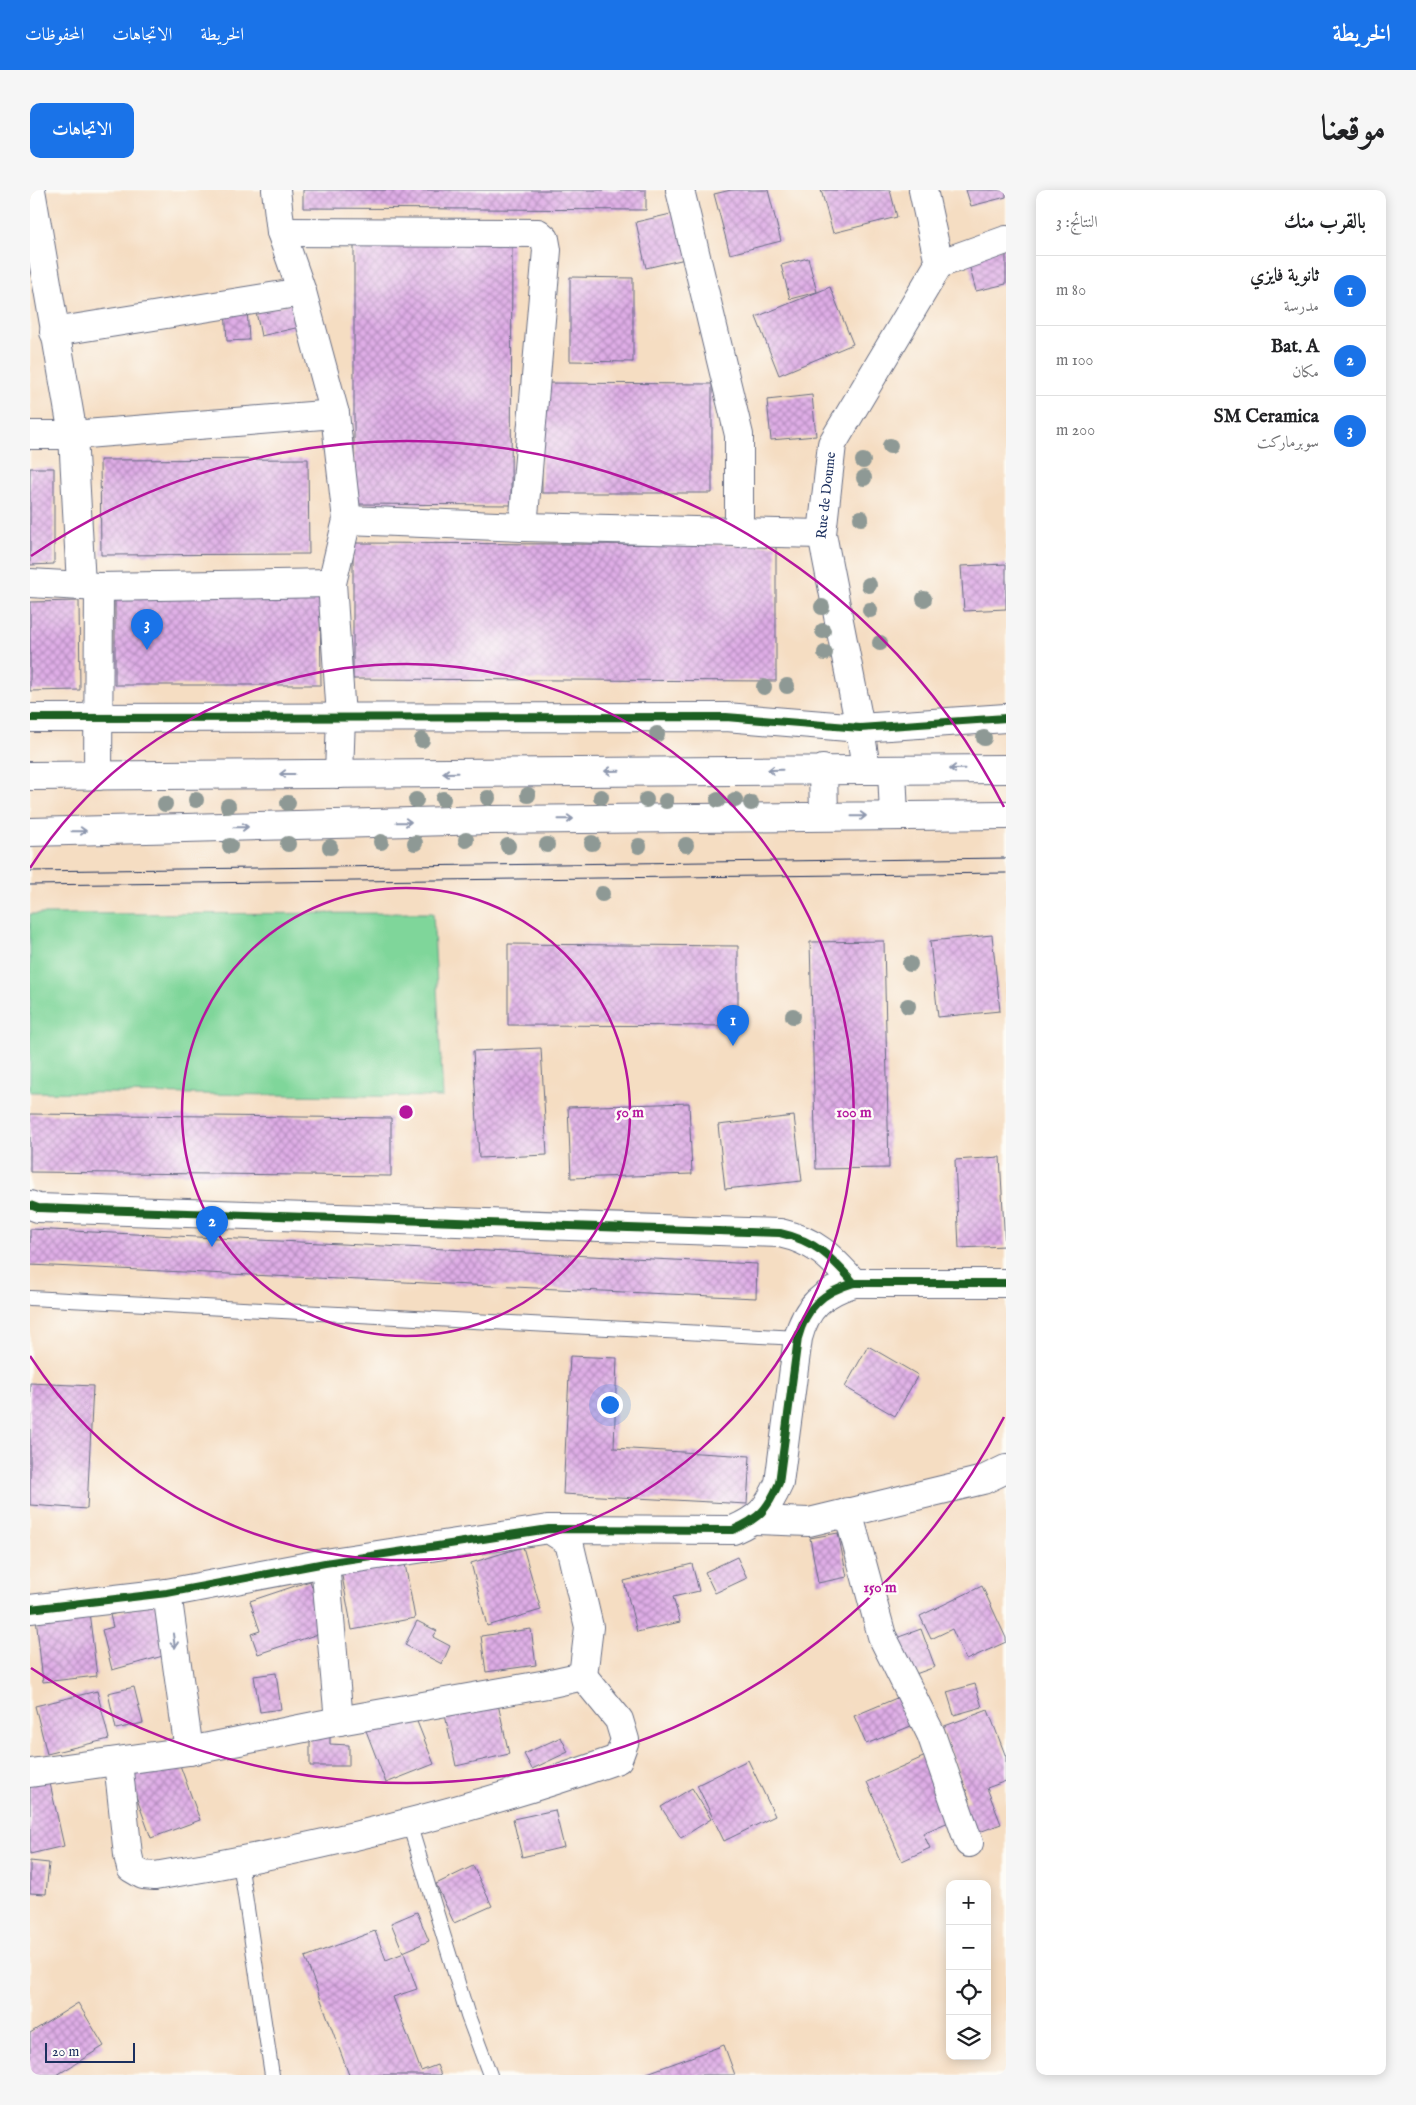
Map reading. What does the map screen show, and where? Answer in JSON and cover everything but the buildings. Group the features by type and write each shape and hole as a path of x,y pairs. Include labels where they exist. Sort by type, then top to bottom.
{"street":[{"path":"31,190 37,264 54,332 73,435 90,586 98,717 98,776"},
{"path":"276,190 281,232 302,292 335,414 347,520 332,583 341,717 339,774"},
{"path":"680,190 739,435 739,533"},
{"path":"923,190 939,264 1006,240"},
{"path":"281,232 538,234 545,239 547,250 523,527"},
{"name":"Rue de Doume","path":"894,816 879,770 860,728 822,534 832,444 939,264"},
{"path":"54,332 302,292"},
{"path":"30,435 73,435 335,414"},
{"path":"347,520 523,527 822,534"},
{"path":"30,583 90,586 332,583"},
{"path":"30,718 726,717 860,728 1006,718"},
{"path":"823,769 824,816"},
{"path":"30,776 1006,769"},
{"path":"30,832 489,820 1006,815"},
{"path":"30,1205 48,1208 780,1233 798,1237 819,1247 854,1283"},
{"path":"30,1608 167,1593 325,1563 550,1529 733,1530 754,1520 770,1503 779,1483 801,1325 812,1308 825,1295 854,1283 1006,1283"},
{"path":"754,1520 809,1522 983,1480 1006,1469"},
{"path":"848,1512 882,1636 931,1734 969,1843"},
{"path":"118,1762 131,1868 143,1875 155,1876 240,1862 409,1823 618,1760 625,1740 619,1720 583,1676 589,1627 569,1542 550,1529"},
{"path":"325,1563 339,1721"},
{"path":"167,1593 189,1751"},
{"path":"30,1773 189,1751 583,1676"}],"lane":[{"path":"30,1298 798,1338"},
{"path":"409,1823 468,2016 490,2075"},
{"path":"240,1862 272,2075"}],"green space":[{"path":"433,913 443,1097 30,1092 30,914"}],"tram line":[{"path":"30,871 1006,858"},
{"path":"30,885 1006,873"}],"cycle path":[{"path":"30,718 726,717 860,728 1006,718"},
{"path":"30,1205 38,1208 780,1233 793,1236 822,1251 854,1283"},
{"path":"30,1609 167,1593 325,1563 549,1529 733,1530 762,1512 771,1500 779,1483 798,1338 801,1327 817,1302 833,1291 854,1283 1006,1283"}],"place":[{"name":"SM Ceramica","path":"147,650"},
{"name":"ثانوية فايزي","path":"733,1046"},
{"name":"Bat. A","path":"212,1247"}]}
